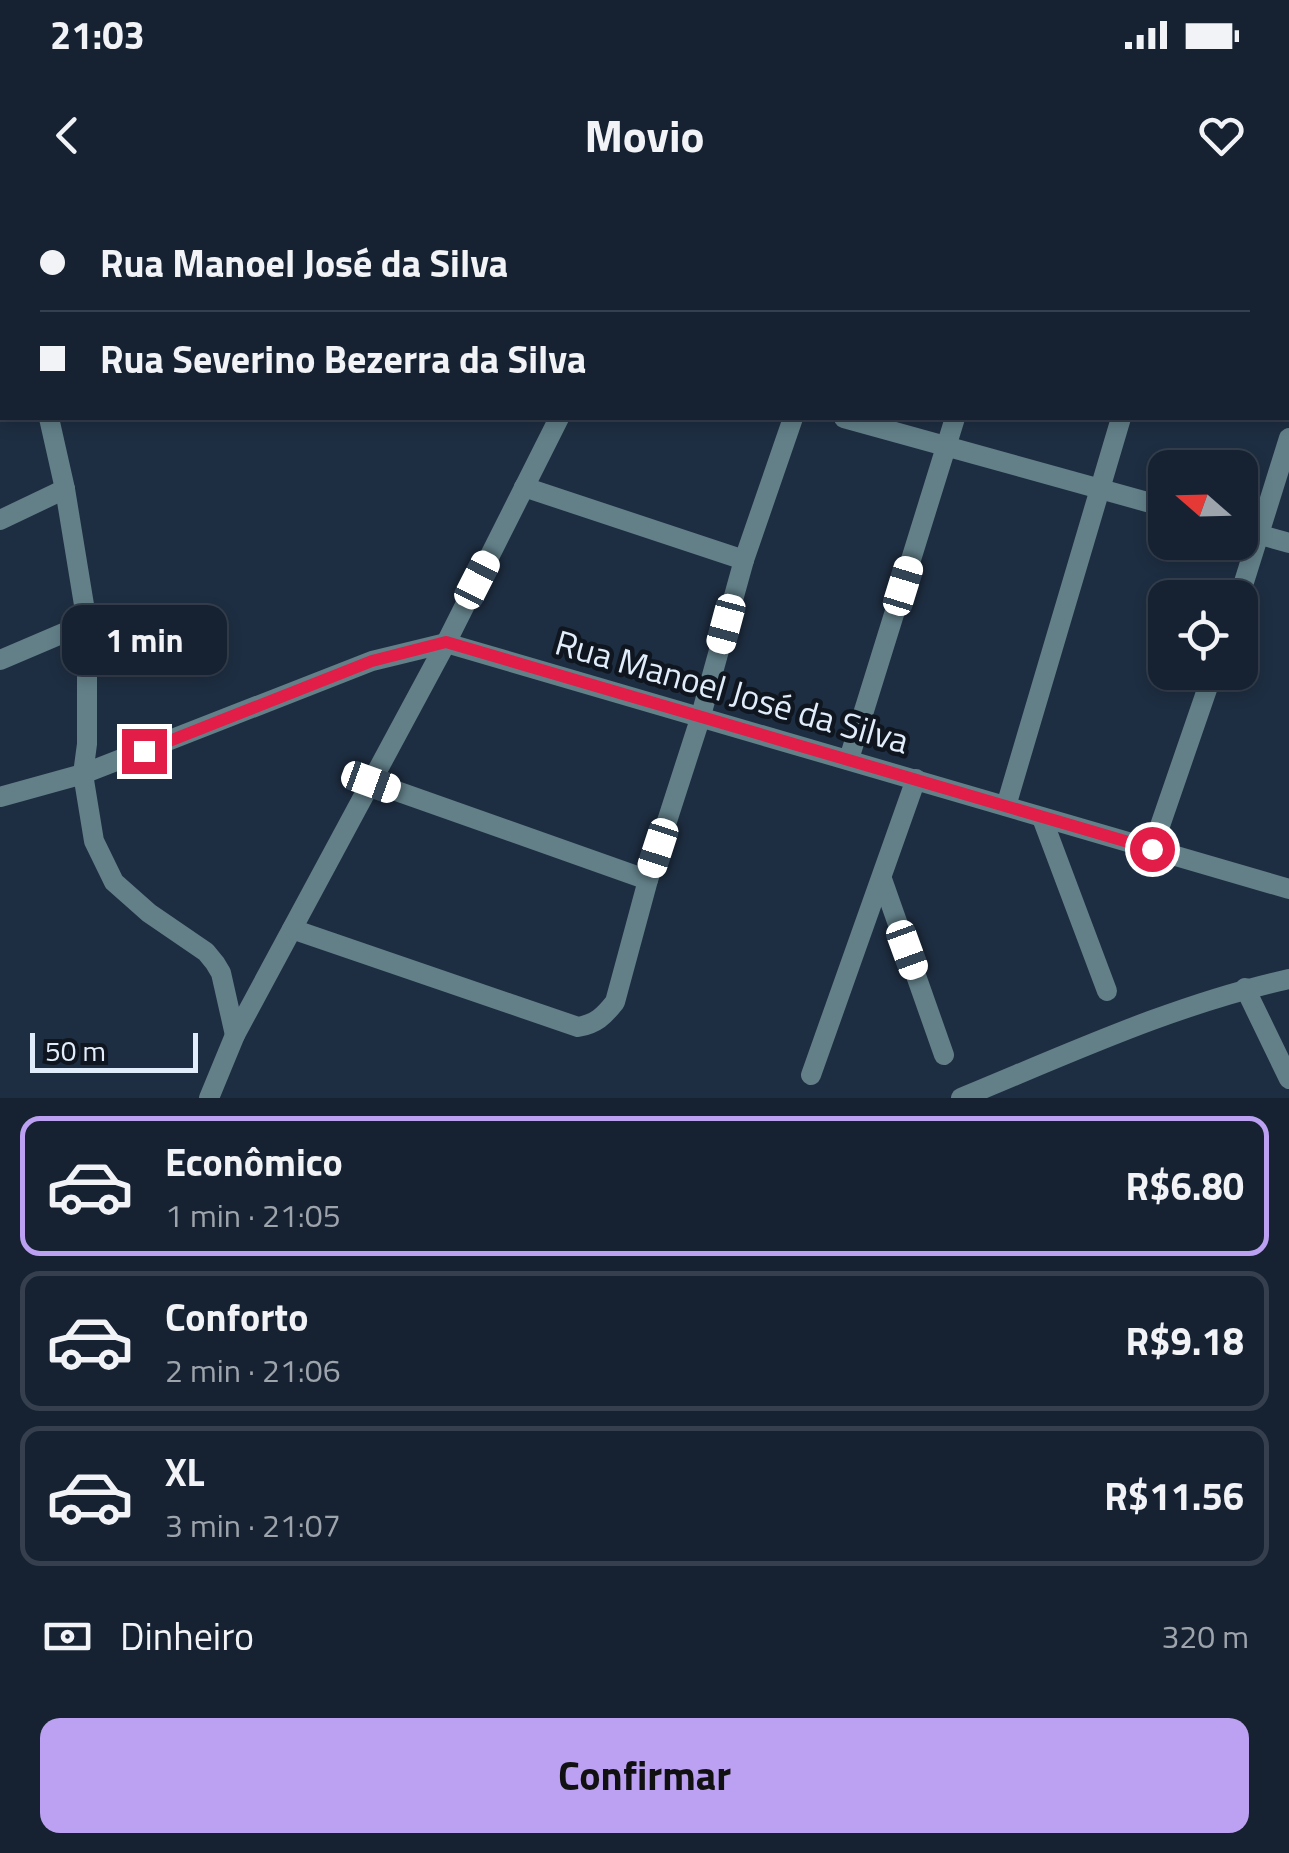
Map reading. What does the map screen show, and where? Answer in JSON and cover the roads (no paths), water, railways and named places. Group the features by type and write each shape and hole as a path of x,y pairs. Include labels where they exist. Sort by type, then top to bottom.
{"street":[{"path":"49,420 87,623 87,744 83,774 94,841 114,882 216,963 222,973 235,1035"},
{"path":"209,1098 235,1035 446,642 558,420"},
{"path":"292,929 578,1027 597,1022 615,1002 744,560 791,420"},
{"path":"851,420 1148,503"},
{"path":"849,759 954,420"},
{"path":"1006,806 1121,420"},
{"path":"1258,513 1289,438"},
{"path":"524,487 744,560"},
{"path":"0,520 65,489"},
{"path":"1258,534 1289,543"},
{"path":"0,660 87,623"},
{"path":"0,797 83,774 359,666 446,642"},
{"name":"Rua Manoel José da Silva","path":"446,642 1289,889"},
{"path":"1152,849 1207,690"},
{"path":"811,1075 916,779"},
{"path":"371,782 648,880"},
{"path":"1042,818 1107,991"},
{"path":"882,879 944,1055"},
{"path":"961,1098 1140,1025 1245,988 1289,979"},
{"path":"1245,988 1289,1079"}]}
